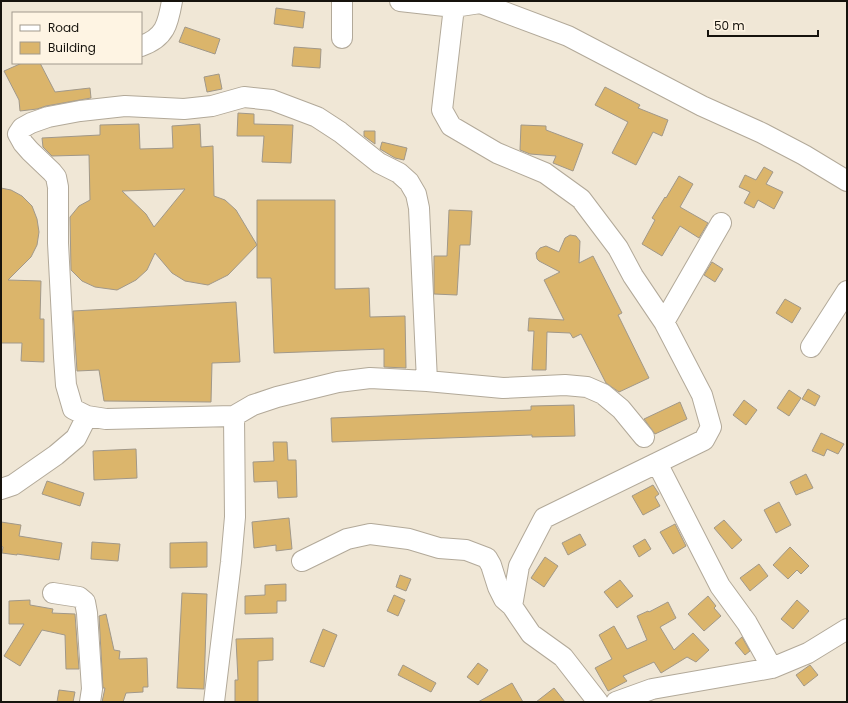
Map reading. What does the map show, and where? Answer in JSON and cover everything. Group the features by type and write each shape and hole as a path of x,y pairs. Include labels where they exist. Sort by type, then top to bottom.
{"street":[{"path":"142,46 152,42 161,34 168,22 172,1"},
{"path":"342,1 342,38"},
{"path":"400,1 454,7 480,3 568,36 702,106 762,133 804,155 847,181"},
{"path":"454,7 442,110 452,126 496,153 545,173 581,199 618,248 633,276 664,322 702,395 711,427 704,440 544,518 519,566 512,606"},
{"path":"427,380 419,208 416,194 409,182 399,173 379,163 340,132 317,117 272,100 244,97 212,106 184,109 125,106 80,111 48,117 31,123 22,128 18,134 30,151 56,177 58,187 58,243 66,385 73,409 87,416 106,420 234,416 253,405 277,397 338,382 370,378 427,380 503,388 565,385 587,387 603,394 621,409 644,437"},
{"path":"664,322 721,223"},
{"path":"811,347 847,291"},
{"path":"1,489 13,485 56,455 76,438 87,416"},
{"path":"214,702 235,517 234,416"},
{"path":"657,463 720,586 747,624 772,668"},
{"path":"302,561 346,539 370,534 408,538 439,548 466,550 487,558 504,599 512,606 531,634 563,657 598,702"},
{"path":"53,593 79,597 85,602 92,689 90,702"},
{"path":"616,702 652,689 772,668 808,653 847,629"}],"building":[{"path":"276,8 305,12 303,28 274,24"},
{"path":"185,27 220,39 215,54 179,42"},
{"path":"294,47 321,49 320,68 292,66"},
{"path":"20,64 41,64 55,92 90,88 91,98 20,111 19,100 4,71"},
{"path":"219,74 222,89 207,92 204,77"},
{"path":"605,87 640,105 638,108 668,120 662,136 653,132 636,165 612,153 628,122 595,105"},
{"path":"238,113 254,114 254,124 293,125 291,163 262,162 264,136 237,136"},
{"path":"139,124 140,149 173,148 172,126 200,124 201,147 213,146 214,196 225,200 236,210 257,245 228,275 208,285 185,281 172,273 155,253 147,270 136,280 117,290 95,287 82,281 71,270 70,217 79,206 90,200 89,155 52,156 43,147 42,138 100,135 100,125","holes":["185,189 154,227 146,214 122,191"]},
{"path":"521,125 546,126 546,130 583,144 573,171 553,163 556,156 530,154 520,150"},
{"path":"364,131 375,131 375,144 364,136"},
{"path":"382,142 407,148 404,160 395,158 380,149"},
{"path":"764,167 773,172 766,184 783,192 774,209 758,200 754,208 744,203 750,192 739,187 745,175 756,180"},
{"path":"679,176 693,184 680,207 708,223 699,238 680,226 662,256 642,244 655,220 652,218"},
{"path":"1,188 11,190 22,196 32,206 37,219 39,232 37,245 31,257 8,280 41,281 40,319 44,319 44,362 21,361 22,343 1,343"},
{"path":"257,200 335,200 335,289 369,288 370,317 405,316 406,368 384,367 384,349 274,353 271,278 257,278"},
{"path":"449,210 472,211 470,245 460,245 457,295 434,294 434,256 447,256"},
{"path":"570,235 576,236 580,241 579,263 593,256 622,313 618,315 649,378 619,392 606,383 581,334 573,338 570,333 547,332 546,370 532,370 534,331 528,331 529,318 564,320 544,280 560,272 539,261 536,253 540,248 546,246 559,252 565,238"},
{"path":"712,262 723,269 715,282 704,275"},
{"path":"785,299 801,308 792,323 776,313"},
{"path":"236,302 240,362 212,363 211,402 104,401 99,370 77,371 73,311"},
{"path":"808,389 820,396 815,406 802,399"},
{"path":"789,390 801,398 789,416 777,408"},
{"path":"744,400 757,410 746,425 733,415"},
{"path":"680,402 687,419 655,434 644,419"},
{"path":"574,405 575,436 532,437 532,435 332,442 331,418 531,410 531,406"},
{"path":"821,433 844,444 838,454 827,449 824,456 812,451"},
{"path":"273,442 287,442 288,460 296,460 297,497 278,498 277,481 254,482 253,462 274,461"},
{"path":"136,449 137,478 94,480 93,451"},
{"path":"806,474 813,488 796,495 790,482"},
{"path":"47,481 84,493 80,506 42,494"},
{"path":"653,485 659,494 655,497 660,506 643,515 632,496"},
{"path":"779,502 791,525 776,533 764,510"},
{"path":"289,518 292,549 276,551 276,545 254,548 252,522"},
{"path":"724,520 742,540 732,549 714,528"},
{"path":"1,522 21,525 19,536 62,543 59,560 2,553"},
{"path":"675,524 686,546 673,554 660,532"},
{"path":"580,534 586,545 568,555 562,543"},
{"path":"645,539 651,549 639,557 633,546"},
{"path":"92,542 120,544 118,561 91,559"},
{"path":"207,542 207,567 170,568 170,543"},
{"path":"790,547 809,566 801,574 797,570 788,579 773,565"},
{"path":"545,557 558,566 544,587 531,578"},
{"path":"759,564 768,576 750,591 740,578"},
{"path":"400,575 411,579 406,591 396,587"},
{"path":"620,580 633,596 617,608 604,592"},
{"path":"286,584 286,601 277,601 277,613 245,614 245,596 265,595 265,585"},
{"path":"182,593 207,594 204,689 177,688"},
{"path":"394,595 405,600 398,616 387,611"},
{"path":"708,596 716,606 714,608 721,616 704,631 688,614"},
{"path":"30,600 30,605 53,609 52,613 75,614 79,669 66,669 65,635 42,630 20,666 4,656 24,624 9,624 9,601"},
{"path":"797,600 809,611 793,629 781,619"},
{"path":"668,602 676,618 660,627 674,650 693,633 709,650 696,662 687,657 661,673 654,662 623,676 627,681 608,691 595,668 612,659 599,635 614,626 627,649 647,640 637,616 648,611 649,612"},
{"path":"106,614 114,650 120,651 119,659 147,658 148,687 143,687 143,692 126,693 123,702 102,702 105,688 103,688 99,616"},
{"path":"323,629 337,635 324,667 310,662"},
{"path":"742,637 750,651 745,655 735,643"},
{"path":"273,638 273,660 258,661 258,702 235,702 235,680 238,680 236,639"},
{"path":"478,663 488,670 478,685 467,677"},
{"path":"403,665 436,683 431,692 398,675"},
{"path":"810,665 818,675 804,686 796,675"},
{"path":"512,683 523,702 478,702"},
{"path":"554,688 565,702 536,702"},
{"path":"59,690 75,692 73,702 57,702"}]}
